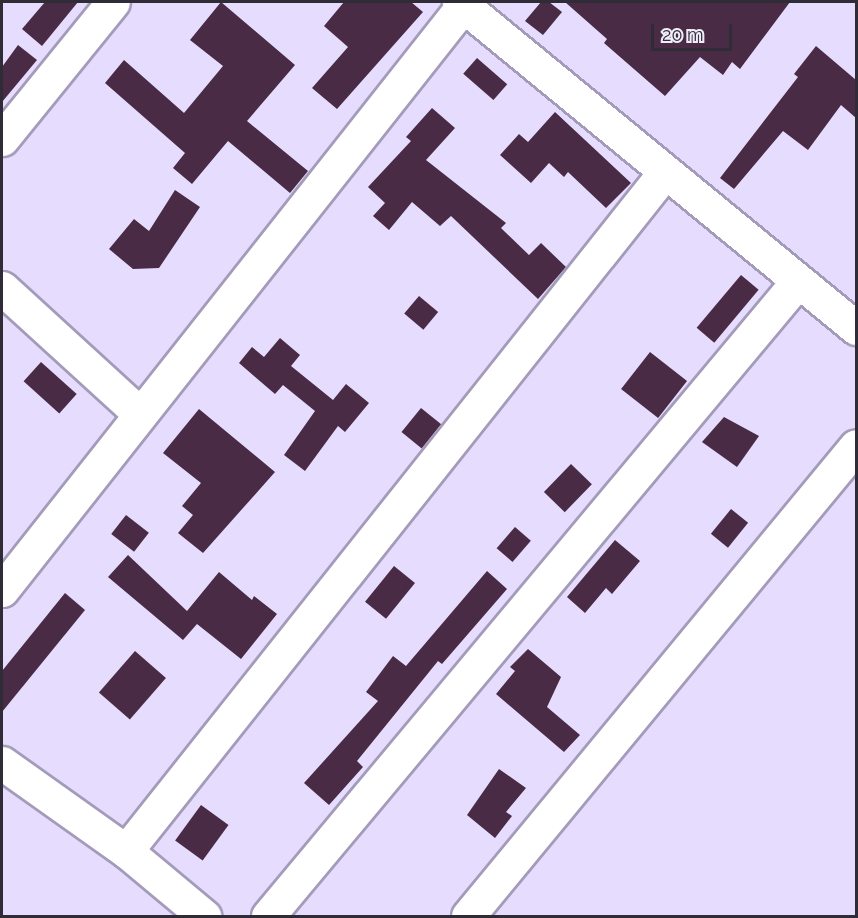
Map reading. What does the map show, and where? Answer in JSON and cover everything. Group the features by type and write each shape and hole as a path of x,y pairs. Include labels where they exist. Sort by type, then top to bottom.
{"street":[{"path":"2,139 113,2"},
{"path":"2,590 138,412 462,3 856,328"},
{"path":"126,851 665,172"},
{"path":"268,916 798,281"},
{"path":"2,288 138,412"},
{"path":"468,916 856,446"},
{"path":"2,763 126,851 204,916"}],"building":[{"path":"45,2 78,2 42,46 22,29"},
{"path":"221,2 295,65 247,121 308,171 290,193 228,141 192,184 173,168 185,153 105,83 124,60 184,113 223,66 190,40"},
{"path":"344,2 411,2 423,12 337,109 312,88 348,47 324,26"},
{"path":"541,2 549,2 562,12 543,35 525,21"},
{"path":"565,2 790,2 740,69 732,62 723,75 700,57 665,96 604,43 607,39"},
{"path":"18,45 37,60 2,102 2,67"},
{"path":"816,46 856,80 856,118 841,105 808,150 783,131 734,189 720,178 798,77 794,74"},
{"path":"477,58 507,84 493,100 463,74"},
{"path":"432,108 455,128 426,160 506,223 501,228 529,255 541,243 566,267 538,299 451,216 440,226 412,202 389,230 373,216 385,203 368,187 411,141 406,137"},
{"path":"555,112 631,183 606,208 568,172 564,177 549,163 531,183 500,155 519,134 528,142"},
{"path":"175,190 200,207 159,268 133,269 109,249 134,219 149,231"},
{"path":"741,275 759,290 714,343 697,328"},
{"path":"419,296 438,312 423,330 404,314"},
{"path":"280,338 300,355 291,366 333,400 346,384 369,403 345,432 338,426 305,471 284,455 315,411 283,385 275,394 239,363 252,347 264,357"},
{"path":"650,352 687,381 658,418 621,389"},
{"path":"41,362 77,394 59,413 24,381"},
{"path":"421,408 441,424 422,448 401,432"},
{"path":"199,409 275,472 203,553 178,533 193,515 182,506 201,483 163,453"},
{"path":"724,417 759,436 737,467 702,442"},
{"path":"571,464 592,484 565,512 544,492"},
{"path":"731,509 748,523 728,548 711,534"},
{"path":"126,515 149,533 134,552 111,534"},
{"path":"515,527 531,541 512,562 497,548"},
{"path":"615,540 640,561 612,594 606,588 585,613 567,597"},
{"path":"128,555 187,611 219,572 252,600 254,596 277,614 241,659 197,624 183,640 108,577"},
{"path":"394,566 415,583 386,619 365,602"},
{"path":"487,571 507,589 442,664 438,661 357,761 363,767 329,805 304,783 378,701 366,692 393,656 406,666"},
{"path":"65,593 85,610 2,712 2,671"},
{"path":"528,649 561,677 547,707 580,735 564,752 496,694 515,671 510,667"},
{"path":"135,651 166,678 130,719 99,693"},
{"path":"499,769 526,788 506,812 512,816 495,838 467,815"},
{"path":"201,805 229,825 203,861 175,841"}]}
